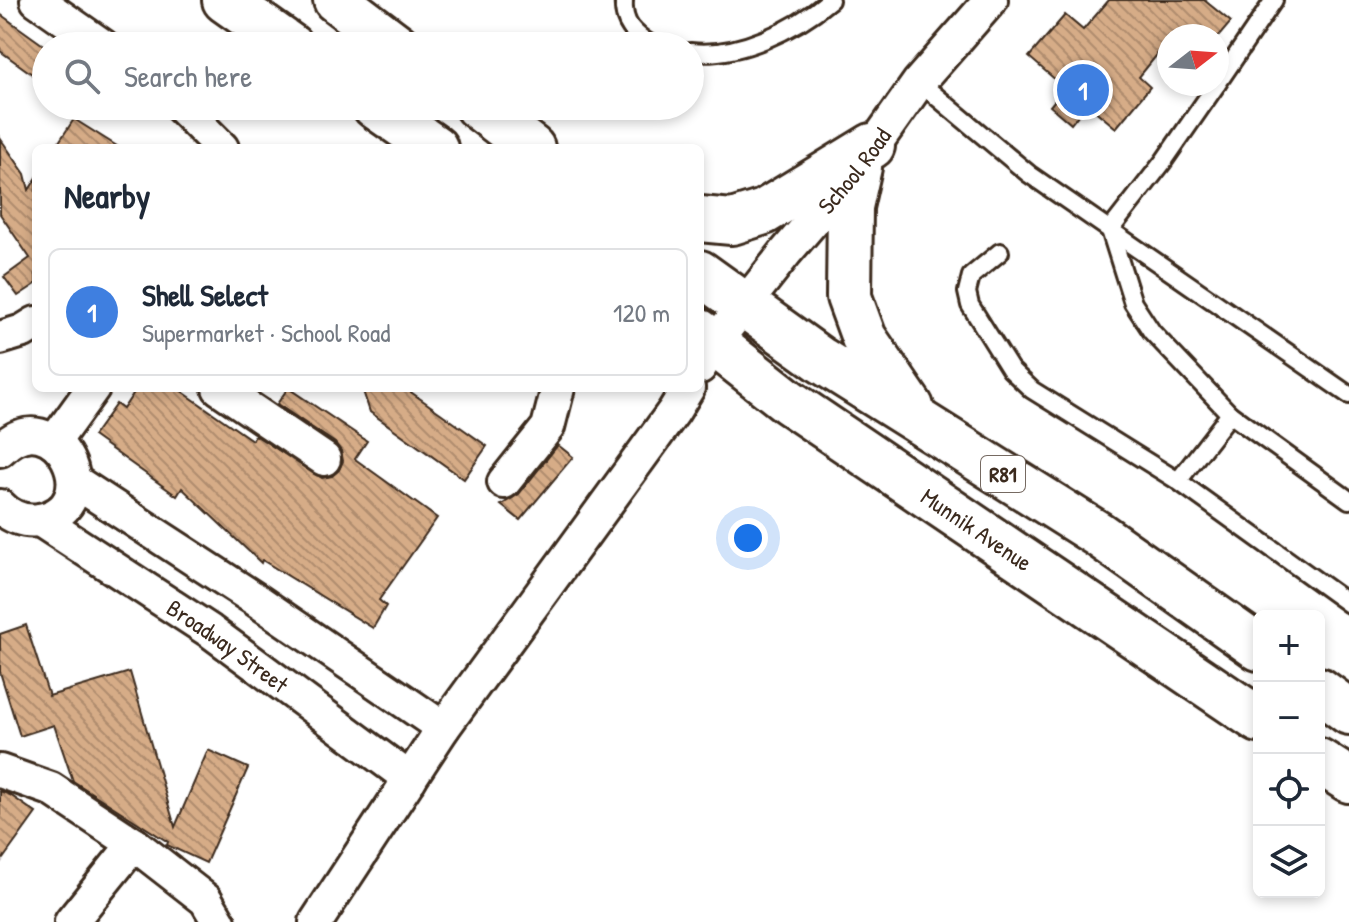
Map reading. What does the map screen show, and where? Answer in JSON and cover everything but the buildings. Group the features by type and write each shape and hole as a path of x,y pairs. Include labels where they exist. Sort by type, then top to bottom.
{"main road":[{"path":"225,0 270,32"},
{"path":"336,0 378,32"},
{"path":"395,120 429,144"},
{"path":"495,120 527,144"},
{"path":"704,219 732,222 764,212 866,157"},
{"path":"866,157 850,207 849,297 864,338 919,420"},
{"name":"R81","path":"704,276 821,360 1098,534 1253,644"},
{"name":"Munnik Avenue","path":"705,347 1253,716"},
{"path":"1325,694 1349,712"},
{"path":"1325,765 1349,780"}],"street":[{"path":"37,0 83,32"},
{"name":"School Road","path":"705,347 866,157 919,82 991,0"},
{"path":"194,120 218,144"},
{"path":"0,338 32,325"},
{"path":"54,442 90,392"},
{"path":"225,392 324,459"},
{"path":"504,482 548,427 557,392"},
{"path":"316,922 443,728 686,392"},
{"path":"0,450 22,436 39,436 54,442 71,461 74,481 71,494 64,506 40,520"},
{"path":"74,481 443,728"},
{"name":"Broadway Street","path":"0,506 15,518 40,520 238,652 410,779"},
{"path":"238,652 268,608"},
{"path":"0,771 51,789 134,844 206,900 219,922"},
{"path":"71,922 134,844"}],"lane":[{"path":"624,0 623,13 627,25 636,32"},
{"path":"704,53 771,37 819,10 830,0"},
{"path":"1229,66 1274,0"},
{"path":"919,82 1029,174 1349,395"},
{"path":"1110,230 1209,96"},
{"path":"1110,230 1133,303 1152,332 1230,414 1349,500"},
{"path":"1000,252 971,276 967,292 970,305 1010,369 1032,390 1178,481 1349,604"},
{"path":"1178,481 1230,414"}],"place":[{"name":"Shell Select","path":"1083,90"}]}
